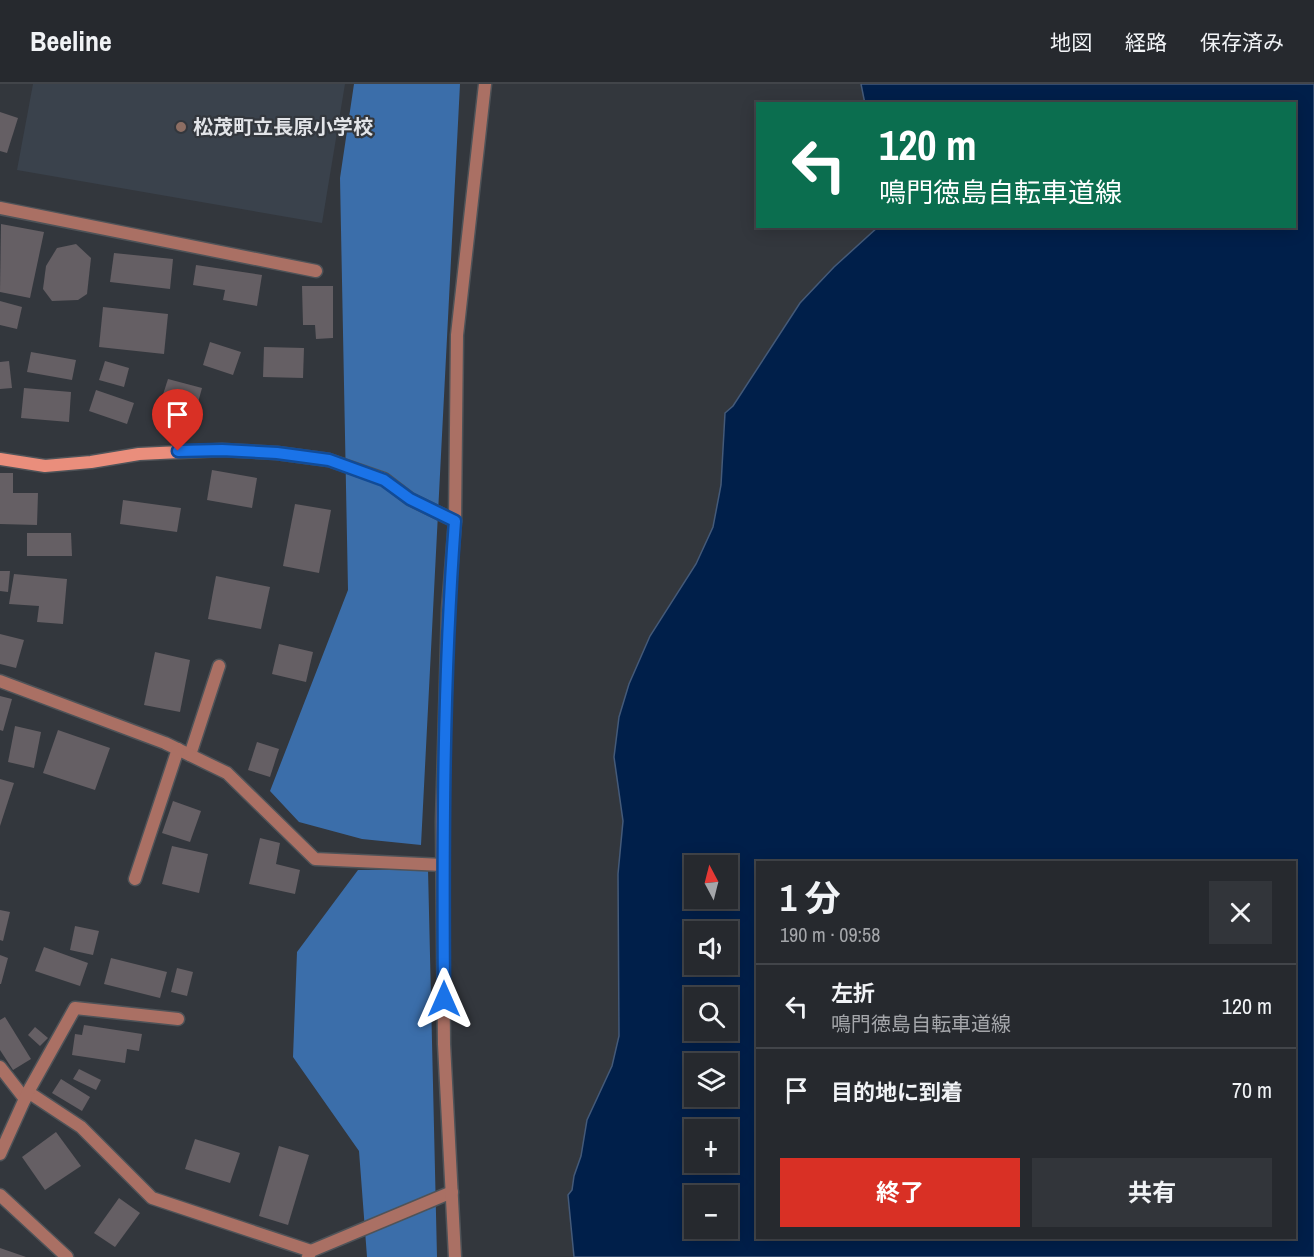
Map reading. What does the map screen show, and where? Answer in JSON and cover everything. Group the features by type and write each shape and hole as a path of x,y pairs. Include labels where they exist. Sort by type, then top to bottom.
{"main road":[{"path":"0,459 45,466 92,462 139,453 222,450 277,453 329,460 384,480 410,499 455,521"}],"street":[{"path":"455,1257 444,1044 443,865 448,609 455,521 457,335 485,84"},
{"path":"0,208 316,271"},
{"path":"190,755 219,666"},
{"path":"0,681 177,749 227,773 315,859 443,865"},
{"path":"135,879 177,749"},
{"path":"0,1154 27,1095 75,1008 178,1019"},
{"path":"0,1067 27,1095 81,1127 152,1198 309,1254 452,1192"},
{"path":"0,1195 67,1257"}],"shaded area":[{"name":"松茂町立長原小学校","path":"33,84 345,84 322,223 17,170"},
{"path":"354,84 460,84 421,845 362,839 299,822 270,791 348,590 340,178"},
{"path":"861,84 1314,84 1314,1257 574,1257 568,1195 572,1190 581,1156 587,1120 612,1066 619,1036 618,874 623,821 614,757 619,717 629,684 650,636 696,564 713,527 721,485 725,413 733,406 800,303 834,267 877,228 1296,228 1296,102 865,102"},
{"path":"428,869 437,1257 367,1257 359,1151 293,1057 297,952 358,870"}],"building":[{"path":"0,112 18,118 7,153 0,151"},
{"path":"1,224 44,232 30,298 0,292"},
{"path":"76,244 91,258 87,294 78,300 52,301 43,289 46,266 57,248"},
{"path":"114,253 173,259 170,289 110,282"},
{"path":"196,265 262,275 257,306 223,300 225,290 193,285"},
{"path":"302,286 333,286 333,338 316,339 315,325 303,325"},
{"path":"0,301 22,307 17,329 0,325"},
{"path":"103,307 168,314 164,354 99,347"},
{"path":"210,342 241,352 233,375 203,365"},
{"path":"264,347 304,348 303,378 263,377"},
{"path":"31,352 76,360 72,380 27,372"},
{"path":"9,361 12,388 0,389 0,362"},
{"path":"105,361 129,368 124,387 99,380"},
{"path":"168,379 202,388 194,417 159,407"},
{"path":"24,388 71,392 69,422 21,418"},
{"path":"96,390 134,403 127,424 89,411"},
{"path":"212,470 257,478 252,508 207,500"},
{"path":"0,473 13,473 13,493 38,493 37,525 0,524"},
{"path":"123,500 181,508 177,532 120,524"},
{"path":"295,504 331,510 319,573 283,566"},
{"path":"27,533 71,533 72,556 27,556"},
{"path":"0,571 10,571 8,592 0,591"},
{"path":"14,574 67,579 63,624 37,622 39,606 9,604"},
{"path":"216,576 270,587 261,629 208,619"},
{"path":"0,634 24,640 16,668 0,664"},
{"path":"279,644 313,652 306,682 272,674"},
{"path":"155,652 190,660 180,712 144,705"},
{"path":"0,696 12,699 3,731 0,730"},
{"path":"15,726 41,732 34,768 8,762"},
{"path":"58,730 110,748 95,790 43,773"},
{"path":"257,742 279,749 270,777 248,770"},
{"path":"0,779 14,783 0,826"},
{"path":"173,801 201,811 190,842 162,833"},
{"path":"260,838 280,843 276,864 300,870 295,894 249,884"},
{"path":"172,846 208,854 199,893 162,884"},
{"path":"0,910 10,912 3,941 0,940"},
{"path":"75,926 99,931 93,955 70,950"},
{"path":"44,947 88,963 80,986 35,971"},
{"path":"0,955 8,958 1,984 0,984"},
{"path":"111,958 167,972 160,998 104,984"},
{"path":"177,968 193,972 187,996 171,992"},
{"path":"5,1017 31,1059 13,1070 0,1050 0,1020"},
{"path":"84,1025 142,1034 139,1051 127,1049 125,1063 72,1055 75,1034 82,1035"},
{"path":"35,1027 48,1038 40,1046 28,1035"},
{"path":"79,1069 101,1080 96,1090 73,1079"},
{"path":"61,1079 90,1097 82,1111 52,1093"},
{"path":"56,1132 81,1166 45,1190 22,1157"},
{"path":"195,1139 240,1153 230,1183 185,1169"},
{"path":"279,1146 309,1155 288,1225 259,1216"},
{"path":"119,1198 140,1213 115,1247 94,1233"},
{"path":"0,1248 26,1257 0,1257"}],"place":[{"name":"松茂町立長原小学校","path":"181,127"}],"route":[{"path":"178,451 222,450 277,453 329,460 384,480 410,499 455,521 448,609 442,822 444,999"}]}
